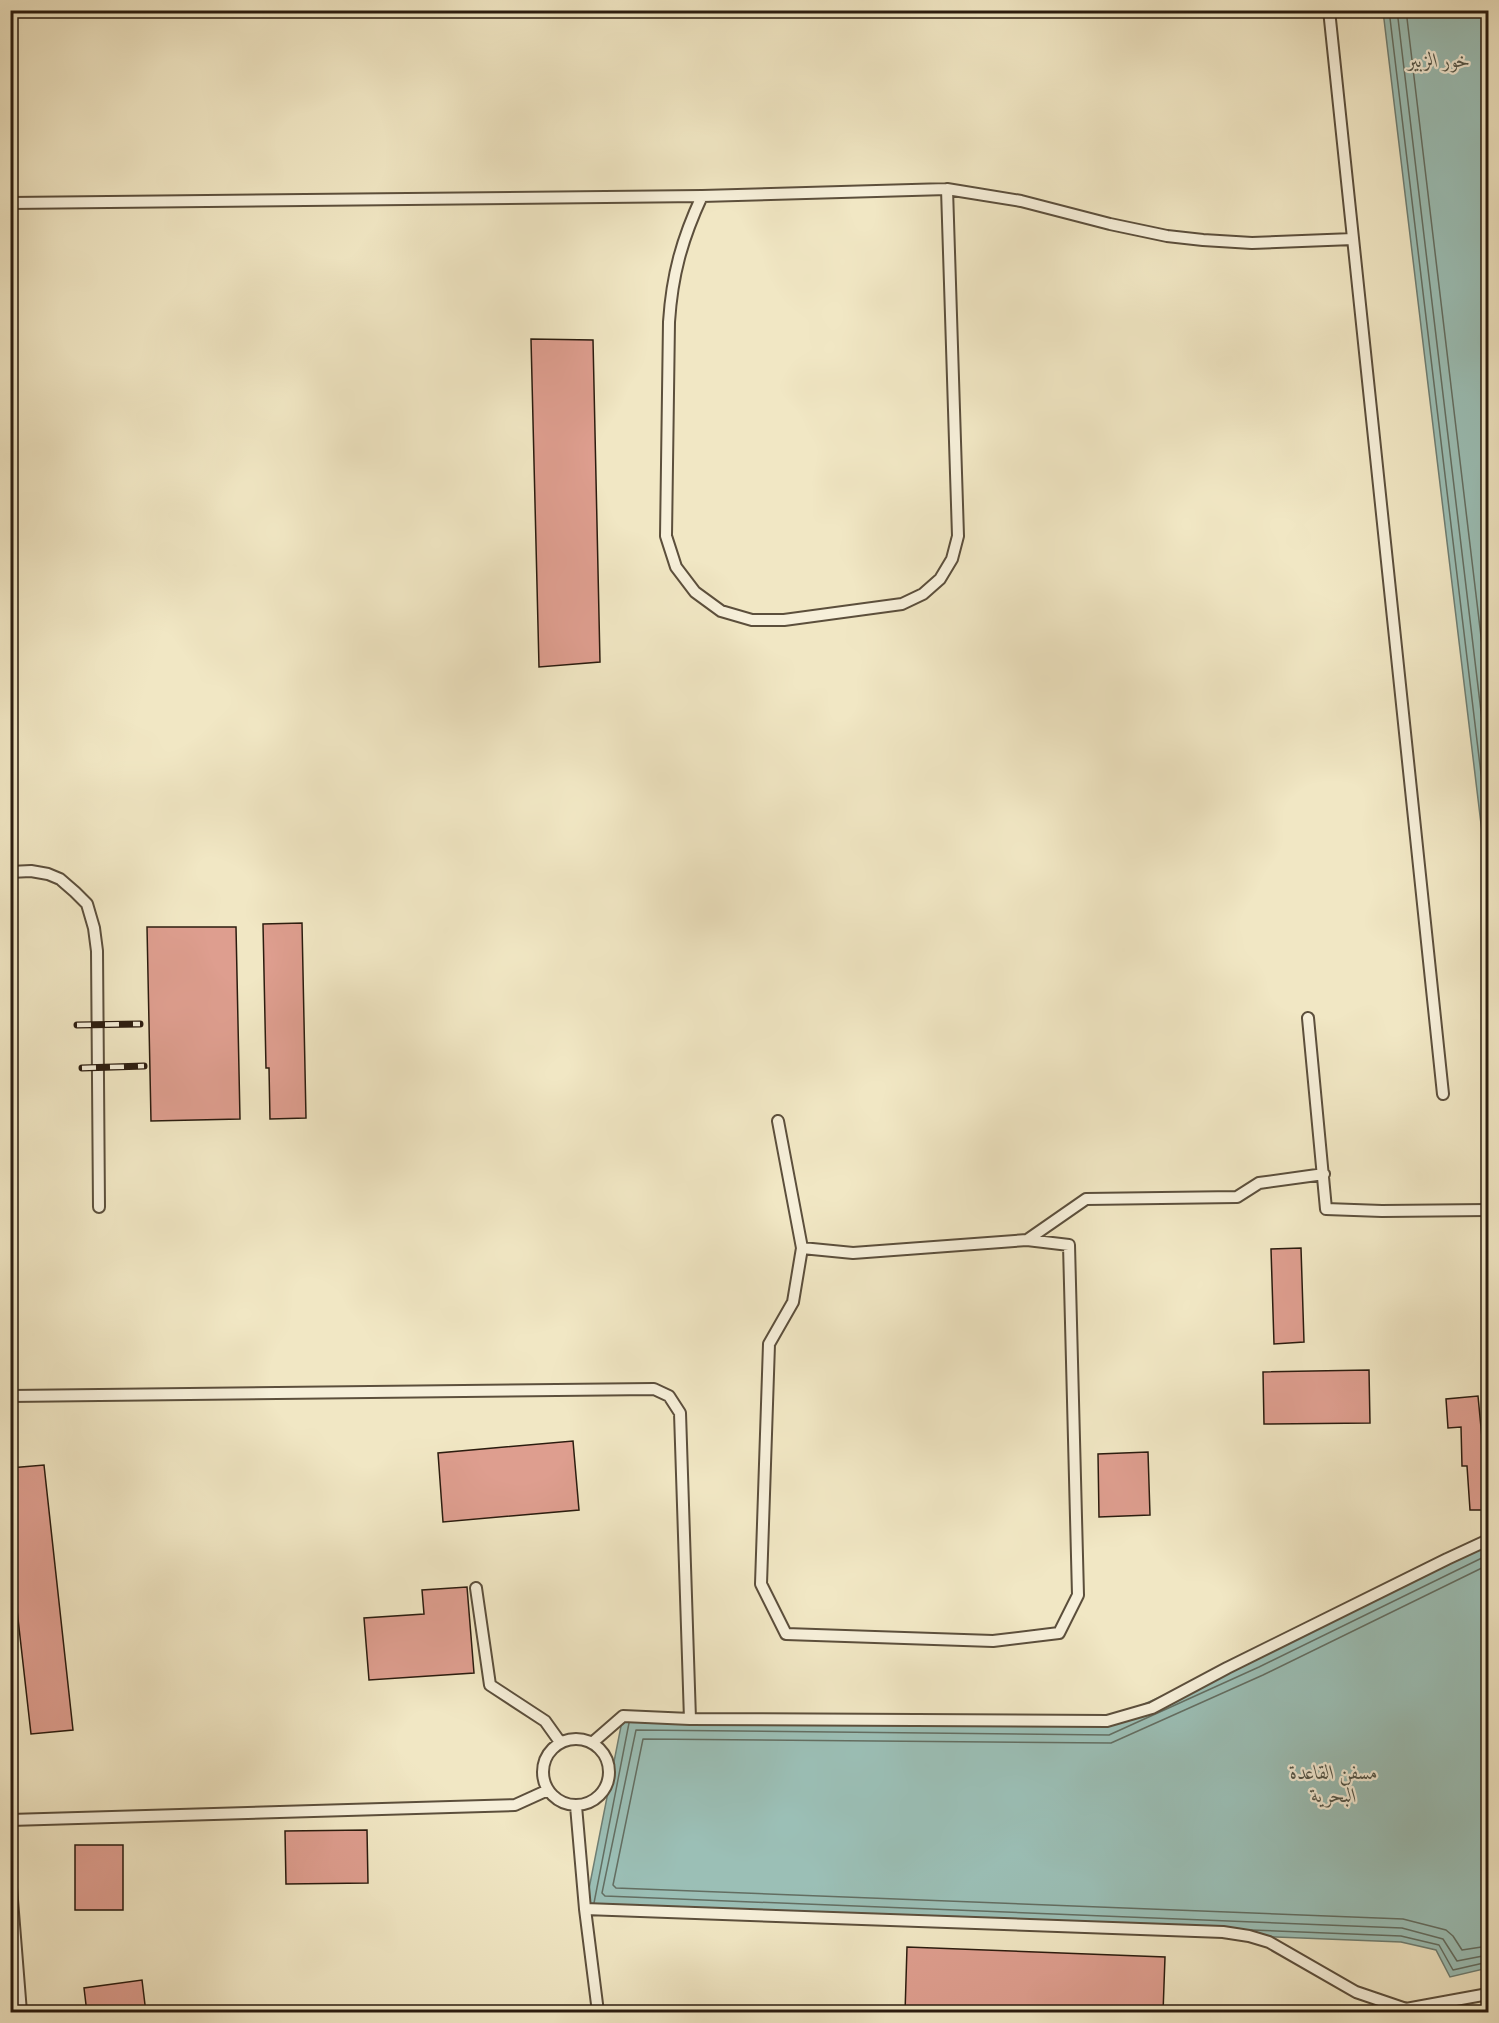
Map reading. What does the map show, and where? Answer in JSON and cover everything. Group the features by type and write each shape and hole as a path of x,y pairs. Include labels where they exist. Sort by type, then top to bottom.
{"lane":[{"path":"1329,10 1443,1094"},
{"path":"10,203 702,196 947,189 1021,201 1110,224 1194,239 1252,243 1353,239"},
{"path":"702,196 688,226 671,290 666,536 676,567 695,592 712,605 721,611 752,620 784,620 902,604 923,594 940,579 952,559 958,536 947,189"},
{"path":"10,872 31,871 60,879 87,904 94,928 97,951 99,1207"},
{"path":"1308,1018 1326,1209 1488,1210"},
{"path":"778,1121 802,1248 793,1302 769,1344 761,1584 786,1634 993,1641 1059,1633 1078,1595 1069,1245 1028,1240 853,1253 802,1248"},
{"path":"1028,1240 1086,1199 1237,1197 1259,1184 1324,1174"},
{"path":"10,1396 654,1389 669,1396 680,1413 690,1719"},
{"path":"592,1743 623,1716 690,1719 1107,1721 1152,1708 1253,1654 1488,1540"},
{"path":"476,1588 490,1685 545,1721 560,1742"},
{"path":"582,1739 592,1743 607,1759 609,1770 604,1790 596,1798 576,1806 555,1799 543,1780 542,1769 545,1758 560,1742 582,1739"},
{"path":"10,1821 515,1805 548,1790"},
{"path":"576,1806 585,1909 598,2013"},
{"path":"10,1875 21,2013"},
{"path":"585,1909 1223,1932 1269,1942 1356,1992 1406,2011 1488,1994"}],"water":[{"name":"خور الزبير","path":"1383,11 1488,11 1488,882"},
{"name":"مسفن القاعدة البحرية","path":"1488,1540 1488,1968 1450,1977 1436,1950 1401,1942 585,1909 623,1716 1107,1721 1253,1655"}],"building":[{"path":"531,339 593,340 600,662 539,667"},
{"path":"302,923 306,1118 270,1119 269,1068 266,1068 263,924"},
{"path":"147,927 236,927 240,1119 151,1121"},
{"path":"1301,1248 1304,1342 1274,1344 1271,1249"},
{"path":"1369,1370 1370,1423 1264,1424 1263,1372"},
{"path":"1478,1396 1482,1438 1488,1438 1488,1510 1470,1510 1467,1466 1462,1466 1461,1427 1448,1428 1446,1399"},
{"path":"573,1441 579,1510 443,1522 438,1453"},
{"path":"1148,1452 1150,1515 1099,1517 1098,1454"},
{"path":"44,1465 73,1730 31,1734 10,1548 10,1468"},
{"path":"467,1587 474,1673 369,1680 364,1618 424,1614 422,1590"},
{"path":"367,1830 368,1883 286,1884 285,1831"},
{"path":"75,1845 123,1845 123,1910 75,1910"},
{"path":"907,1947 1165,1957 1163,2013 905,2013"},
{"path":"142,1980 146,2013 87,2013 84,1988"}],"railway":[{"path":"77,1025 140,1024"},
{"path":"82,1068 144,1066"}]}
